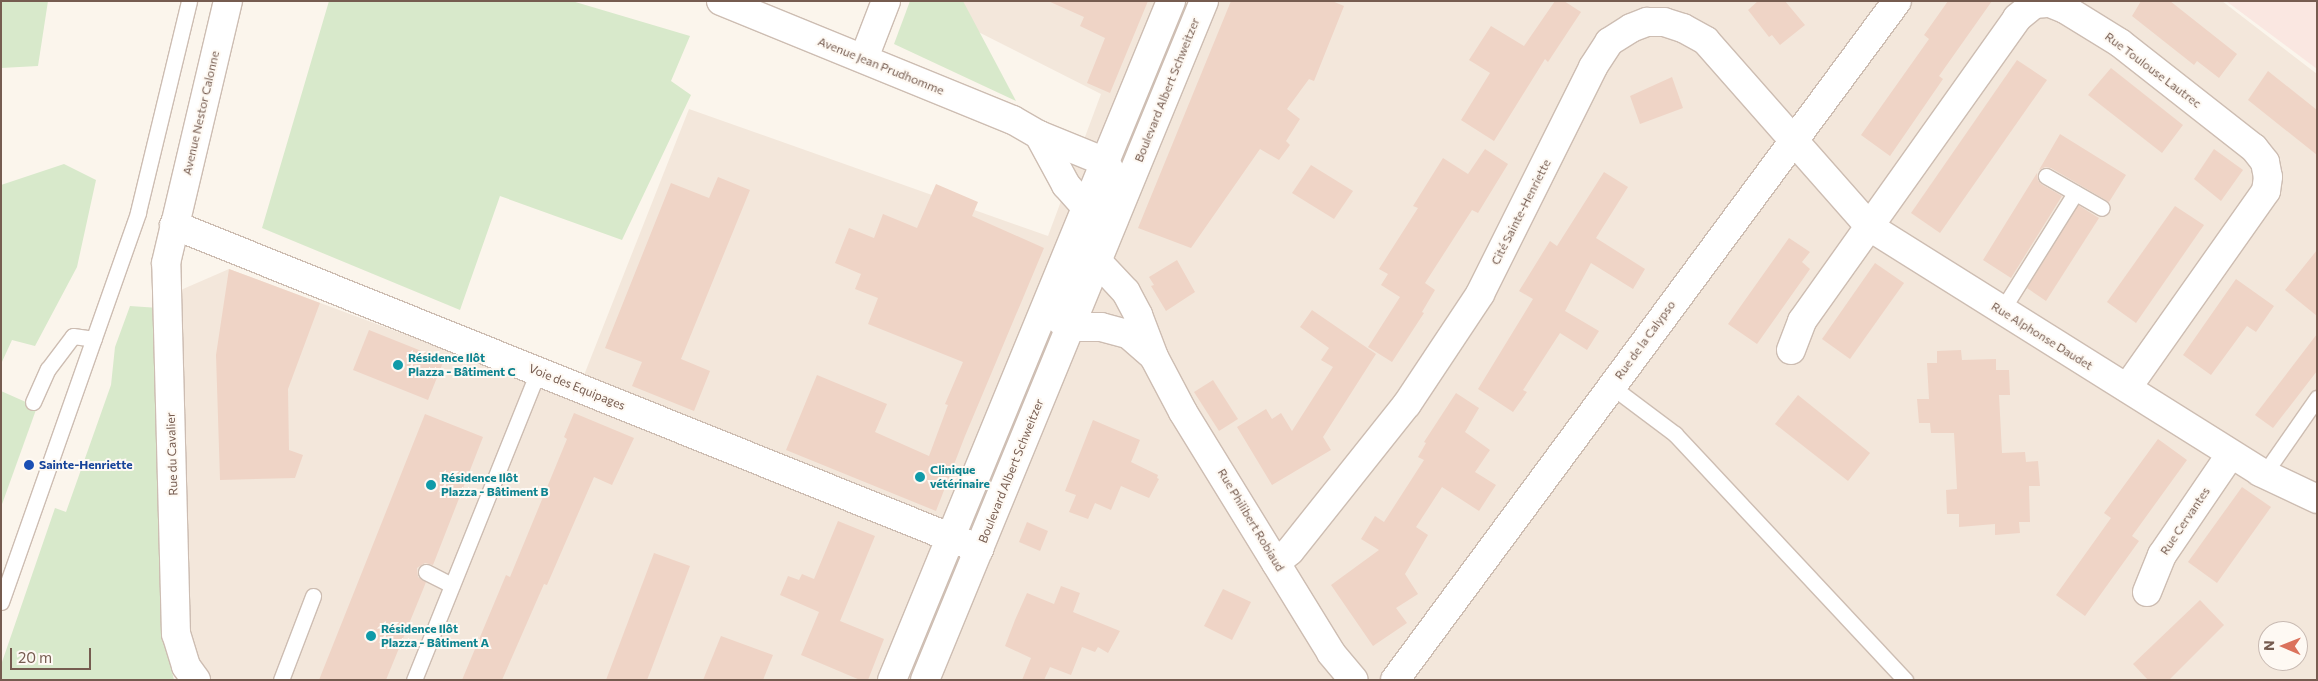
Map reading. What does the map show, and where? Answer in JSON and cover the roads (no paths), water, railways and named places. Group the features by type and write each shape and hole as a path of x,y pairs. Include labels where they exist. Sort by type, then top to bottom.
{"street":[{"name":"Avenue Nestor Calonne","path":"174,225 228,1"},
{"name":"Avenue Jean Prudhomme","path":"721,1 1013,120 1039,135 1105,162"},
{"path":"864,58 886,1"},
{"name":"Boulevard Albert Schweitzer","path":"925,680 979,549 1055,322 1086,208 1171,1"},
{"name":"Boulevard Albert Schweitzer","path":"892,680 951,538 1055,322 1088,262 1204,1"},
{"name":"Rue de la Calypso","path":"1395,680 1897,1"},
{"name":"Rue Toulouse Lautrec","path":"1791,350 1802,321 2017,18 2034,4 2050,3 2065,9 2120,43 2254,148 2265,162 2268,177 2266,191 2127,388"},
{"name":"Cité Sainte-Henriette","path":"1276,563 1290,551 1407,404 1480,294 1593,66 1609,42 1631,28 1647,22 1664,22 1691,32 1706,41 1754,93 1792,141"},
{"path":"1039,135 1066,185 1097,221 1088,262"},
{"name":"Rue Alphonse Daudet","path":"1792,141 1870,227 2231,454 2264,474 2317,499"},
{"path":"1088,262 1090,250 1117,182 1105,162"},
{"name":"Voie des Equipages","path":"174,225 979,549"},
{"name":"Rue du Cavalier","path":"174,225 166,264 176,634 186,666 196,680"},
{"name":"Rue Philibert Robiaud","path":"1088,262 1126,292 1138,315 1154,357 1183,412 1332,653 1354,680"},
{"name":"Rue Philibert Robiaud","path":"1055,322 1101,327 1128,334 1154,357"},
{"name":"Rue Cervantes","path":"2146,592 2162,555 2231,454"}],"lane":[{"path":"1,602 138,212 189,1"},
{"path":"2046,176 2102,208"},
{"path":"2002,310 2075,193"},
{"path":"33,402 48,369 73,336 94,339"},
{"path":"414,680 538,371"},
{"path":"1611,386 1675,434 1905,680"},
{"path":"2264,474 2317,398"},
{"path":"426,572 452,585"},
{"path":"281,680 313,596"}],"place":[{"name":"Résidence Ilôt Plazza - Bâtiment C","path":"398,365"},
{"name":"Sainte-Henriette","path":"29,465"},
{"name":"Clinique vétérinaire","path":"920,477"},
{"name":"Résidence Ilôt Plazza - Bâtiment B","path":"431,485"},
{"name":"Résidence Ilôt Plazza - Bâtiment A","path":"371,636"}]}
